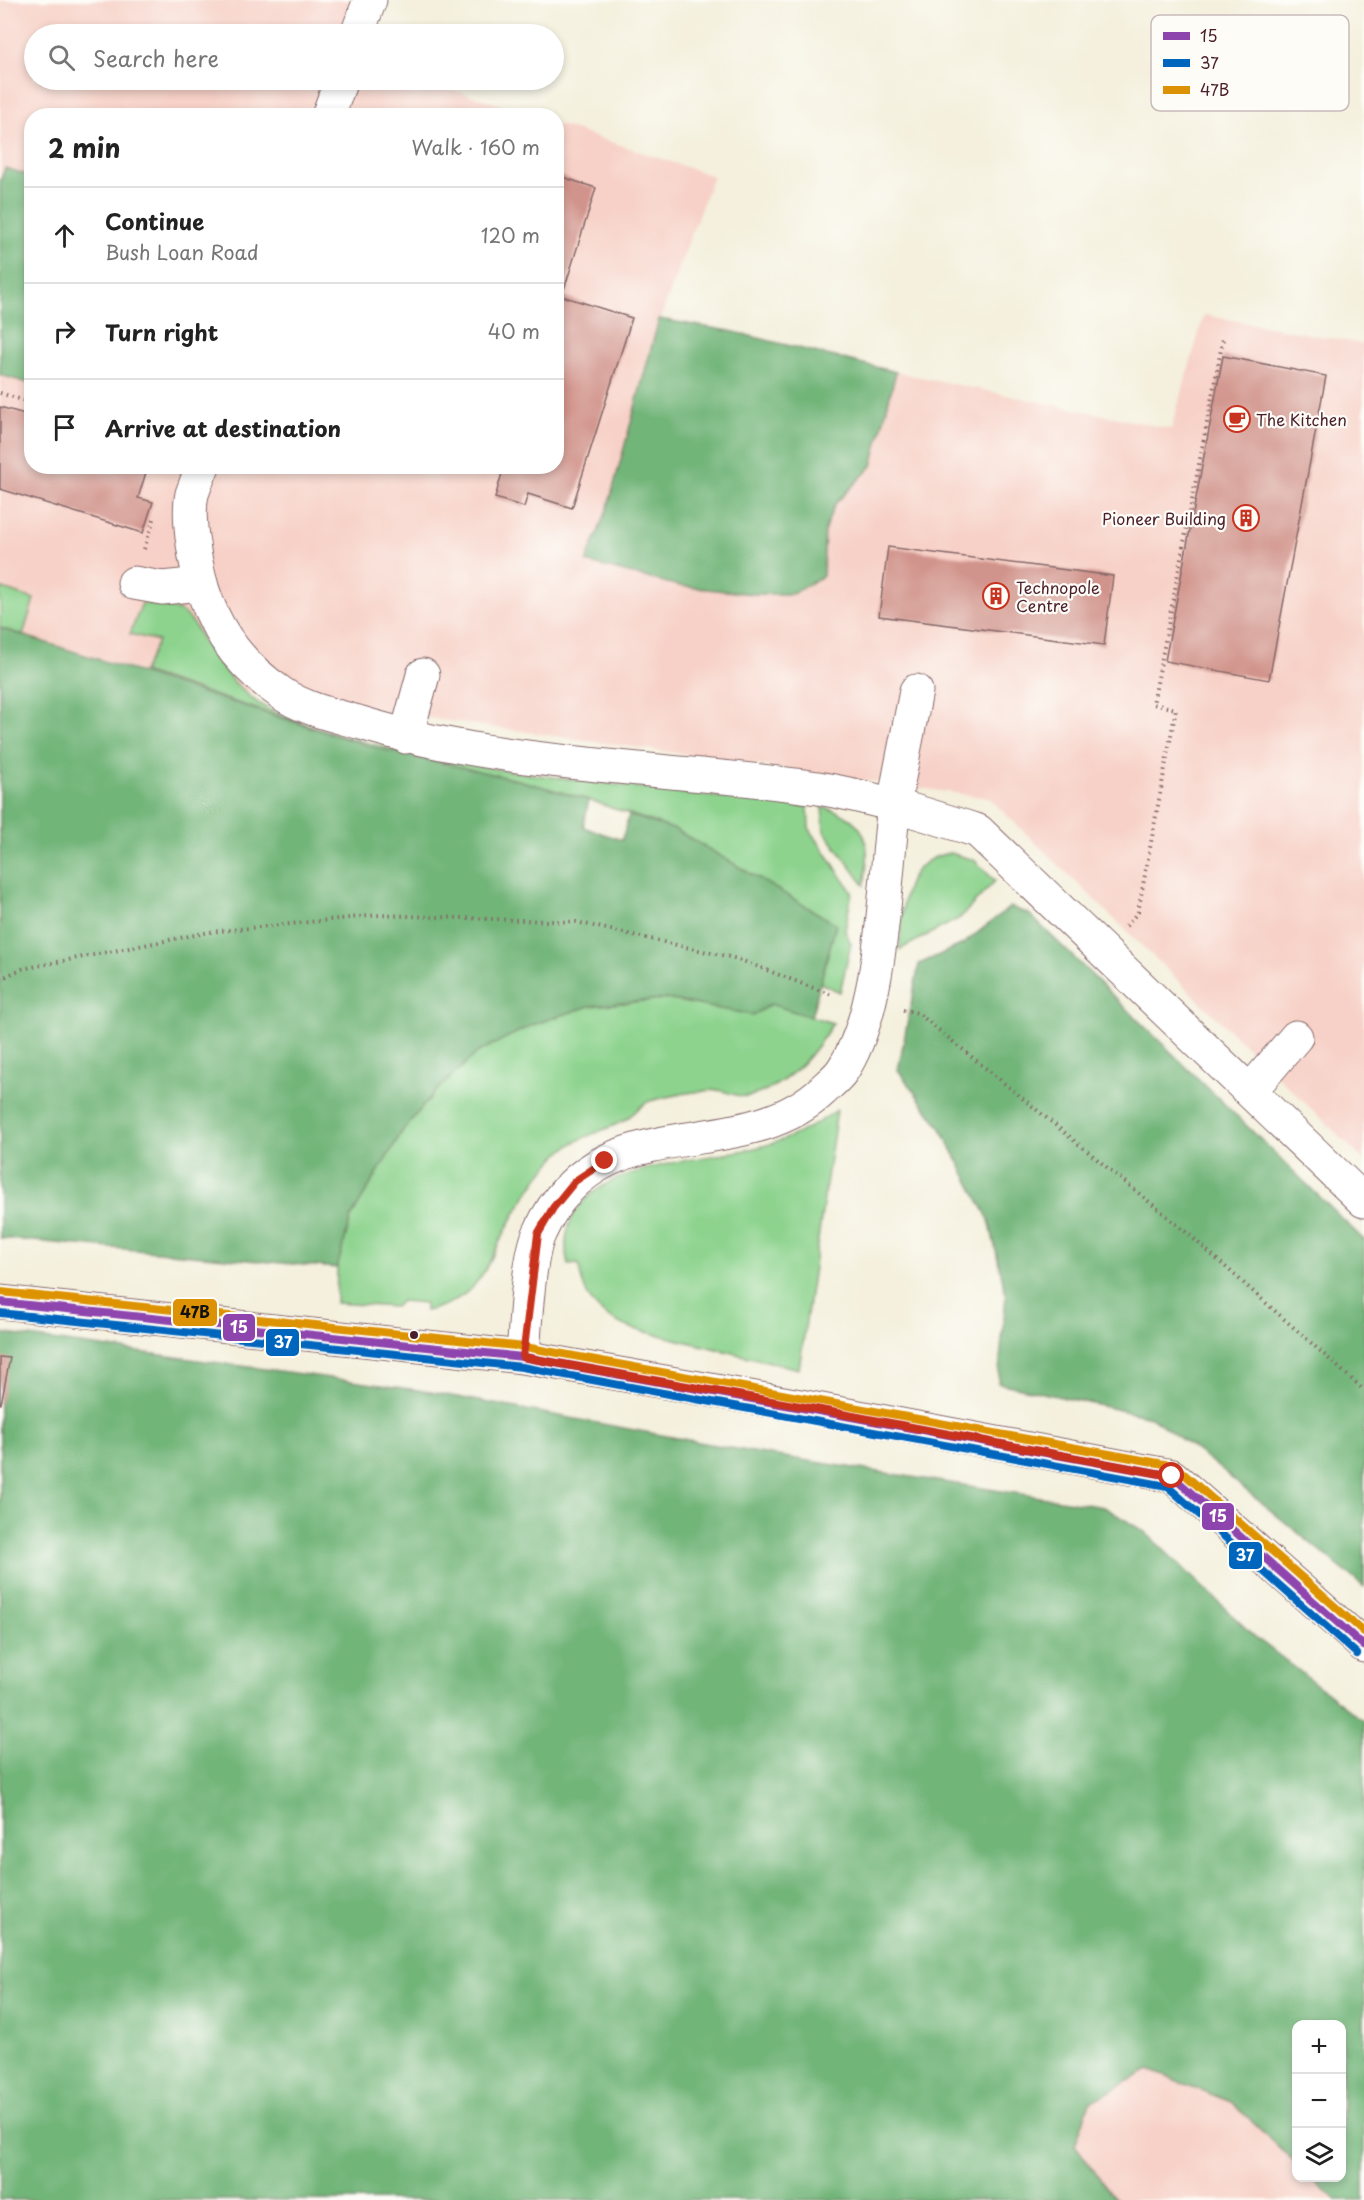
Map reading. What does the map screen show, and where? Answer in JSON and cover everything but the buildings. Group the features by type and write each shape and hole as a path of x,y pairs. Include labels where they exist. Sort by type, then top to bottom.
{"street":[{"path":"361,24 370,0"},
{"path":"331,108 337,90"},
{"path":"200,474 192,496 193,552 206,604 225,640 254,672 282,695 320,710 406,737 552,760 819,788 895,805 978,831 1364,1201"},
{"path":"134,583 162,588 201,584"},
{"path":"406,737 423,675"},
{"path":"523,1357 538,1234 553,1208 575,1181 605,1161 646,1144 713,1135 778,1119 813,1100 841,1073 858,1044 869,1004 895,805 916,691"},
{"path":"1250,1091 1296,1036"},
{"path":"0,1302 523,1357 1172,1476 1364,1647"}],"path":[{"path":"1134,917 1138,912 1176,709 1154,704 1223,339"},
{"path":"0,393 24,400"},
{"path":"134,583 157,509"},
{"path":"0,979 22,969 210,932 379,915 576,922 738,958 839,998 918,1013 1185,1231 1364,1390"}],"shaded area":[{"path":"0,0 366,0 372,24 24,24 24,90 454,90 510,108 24,108 24,474 564,474 564,126 713,176 660,319 730,331 896,372 1171,429 1204,315 1364,344 1364,1160 989,798 175,682 0,628"},
{"path":"1149,2070 1231,2102 1292,2159 1292,2182 1316,2182 1336,2200 1116,2200 1075,2145 1090,2102"}],"green space":[{"path":"5,168 24,174 24,382 0,375 0,182"},
{"path":"659,319 730,331 896,372 872,466 835,504 825,529 823,576 792,594 753,594 679,586 586,562 608,507"},
{"path":"0,588 34,599 23,635 0,628"},
{"path":"142,603 173,608 186,615 219,665 236,684 266,708 350,738 425,756 501,770 808,807 809,828 852,892 845,930 851,944 840,992 820,983 836,924 676,830 589,800 518,780 376,748 143,672 158,641 130,634"},
{"path":"0,628 376,748 518,780 589,800 583,827 622,840 629,815 676,830 836,924 811,1017 771,1004 753,1015 666,999 589,1006 532,1025 478,1052 435,1092 403,1130 351,1217 337,1268 0,1238"},
{"path":"822,807 850,818 864,835 867,857 864,885 824,831"},
{"path":"950,853 974,860 995,881 960,918 899,950 904,903 912,877 921,866 933,858"},
{"path":"1010,907 1029,914 1364,1240 1364,1587 1208,1459 1151,1417 998,1383 1006,1295 989,1220 940,1127 898,1070 919,964 963,944"},
{"path":"666,999 753,1015 770,1004 833,1023 819,1044 794,1072 762,1092 741,1096 714,1090 650,1101 625,1120 567,1147 552,1161 531,1188 478,1281 457,1299 425,1311 425,1303 401,1301 395,1307 336,1303 337,1268 351,1217 403,1130 435,1092 478,1052 532,1025 589,1006"},
{"path":"837,1110 799,1369 634,1329 622,1325 595,1306 584,1288 579,1264 568,1265 567,1230 580,1205 603,1186 633,1173 667,1164 735,1152 783,1140"},
{"path":"0,1333 425,1391 758,1453 1104,1507 1145,1532 1254,1636 1364,1721 1364,2200 1336,2200 1316,2182 1346,2182 1346,2020 1292,2020 1292,2159 1231,2102 1149,2070 1090,2102 1075,2145 1116,2200 0,2200"}],"transit line":[{"name":"47B","path":"1,1292 525,1347 1175,1466 1364,1632"},
{"name":"15","path":"0,1302 523,1357 1172,1476 1364,1646"},
{"name":"37","path":"0,1313 522,1367 1167,1486 1357,1654"}],"place":[{"name":"The Kitchen","path":"1237,419"},
{"name":"Pioneer Building","path":"1246,518"},
{"name":"Technopole Centre","path":"996,596"}],"route":[{"path":"605,1161 575,1181 553,1208 538,1234 523,1357 1172,1476"}]}
